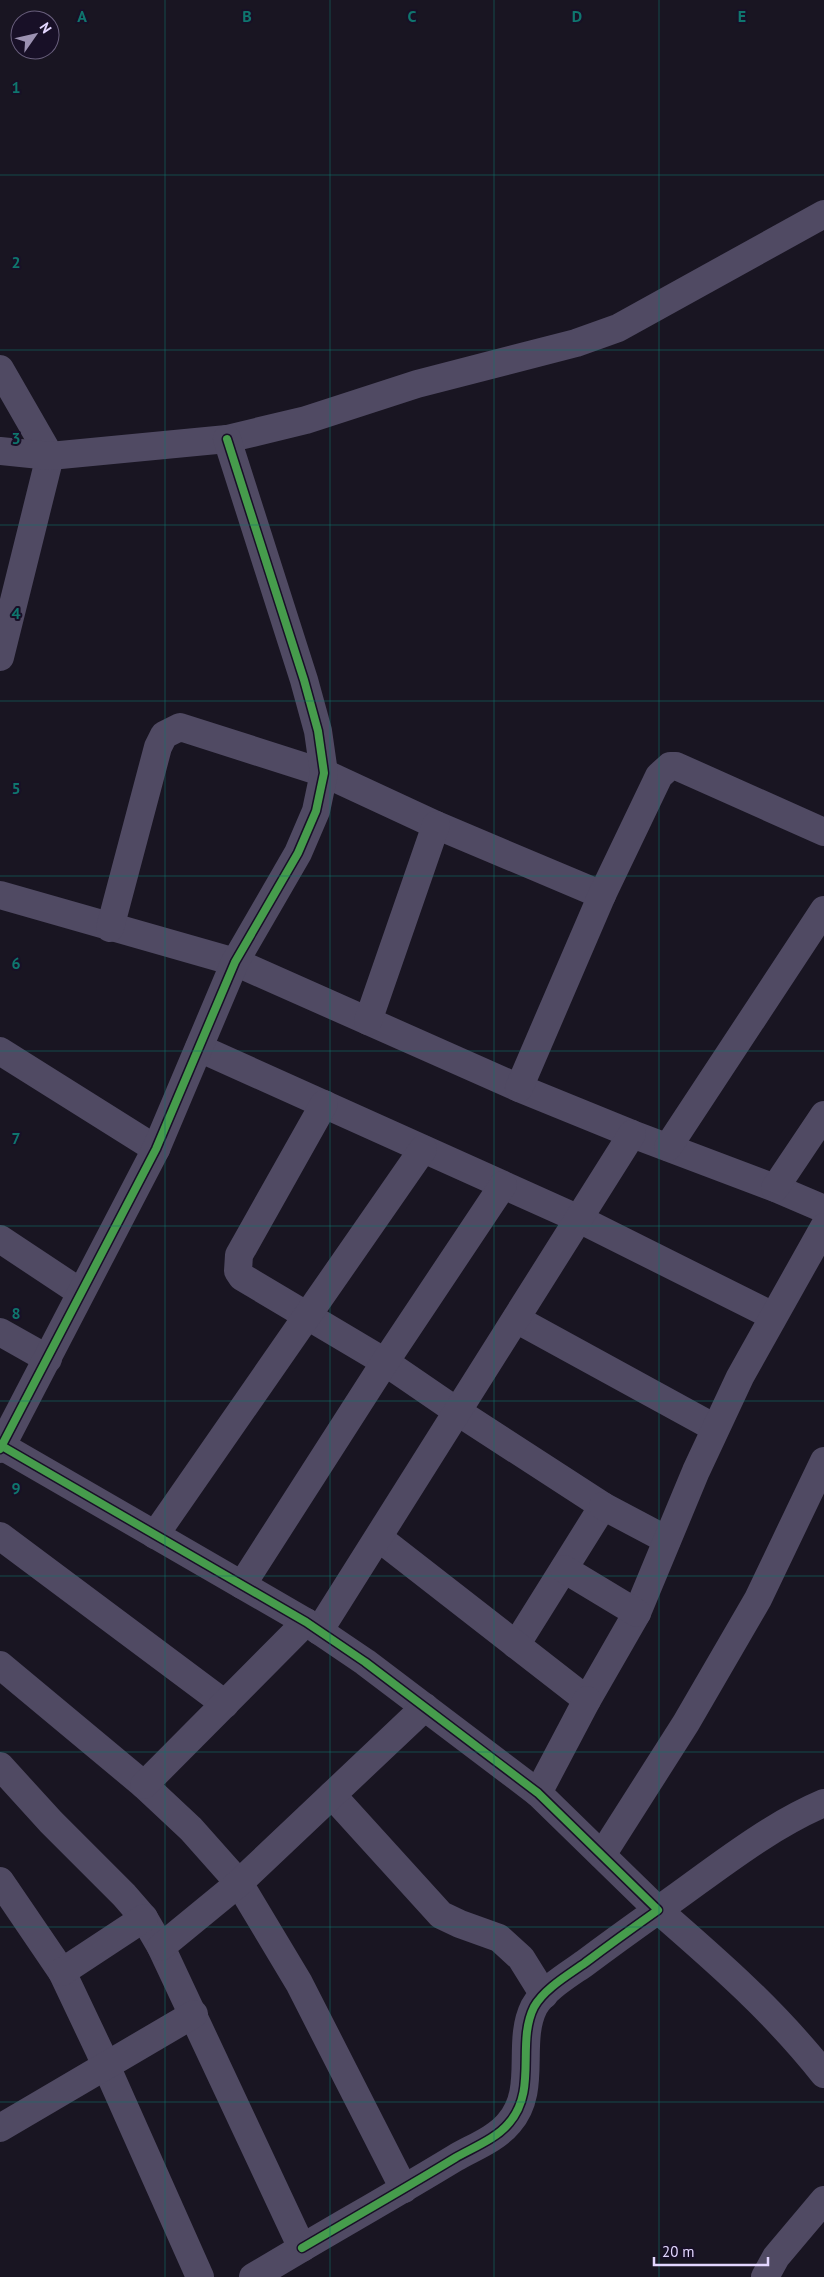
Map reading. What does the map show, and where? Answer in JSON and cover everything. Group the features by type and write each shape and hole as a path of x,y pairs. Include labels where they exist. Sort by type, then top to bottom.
{"street":[{"path":"0,451 50,456 227,439 306,420 417,384 576,343 618,328 824,214"},
{"path":"0,368 50,456 0,657"},
{"path":"227,439 304,680 318,731 324,774 316,811 298,853 235,962 156,1149 1,1446 312,1627 365,1662 538,1793 658,1910 749,1989 824,2074"},
{"path":"110,928 158,747 164,735 180,727 324,774 436,826 602,895"},
{"path":"519,1088 602,895 660,776 670,766 676,766 824,832"},
{"path":"368,1022 436,826"},
{"path":"0,895 110,928 235,962 519,1088 824,1209"},
{"path":"668,1147 824,910"},
{"path":"198,1048 579,1219 773,1316"},
{"path":"0,1051 156,1149"},
{"path":"324,1104 239,1255 238,1271 242,1277 385,1362 603,1506 667,1540"},
{"path":"775,1188 824,1115"},
{"path":"144,1785 224,1704 312,1627 379,1538 632,1134"},
{"path":"155,1535 424,1149"},
{"path":"242,1585 385,1362 503,1185"},
{"path":"538,1793 587,1700 637,1614 715,1428 773,1316 824,1227"},
{"path":"0,1239 80,1292"},
{"path":"516,1319 715,1428"},
{"path":"0,1332 48,1359"},
{"path":"602,1855 686,1723 758,1599 824,1461"},
{"path":"516,1645 603,1506"},
{"path":"0,1536 224,1704"},
{"path":"379,1538 587,1700"},
{"path":"564,1569 637,1614"},
{"path":"0,1665 144,1785 191,1829 240,1883 299,1983 404,2189"},
{"path":"161,1947 240,1883 425,1707"},
{"path":"0,1766 144,1918 161,1947 194,2014 302,2248"},
{"path":"332,1795 441,1915 498,1938 521,1958 544,1995"},
{"path":"253,2277 493,2136 509,2124 519,2108 525,2085 528,2025 534,2007 544,1995 658,1910 758,1840 810,1809 824,1803"},
{"path":"0,1881 62,1972 200,2277"},
{"path":"62,1972 144,1918"},
{"path":"0,2128 194,2014"},
{"path":"765,2277 776,2257 824,2200"}],"cycle path":[{"path":"0,1449 156,1149 235,962 298,853 316,811 324,773 318,731 304,680 227,439"},
{"path":"0,1445 306,1622 365,1662 538,1793 658,1910 557,1983 538,2000 529,2021 523,2096 518,2110 504,2129 484,2143 302,2248"}]}
